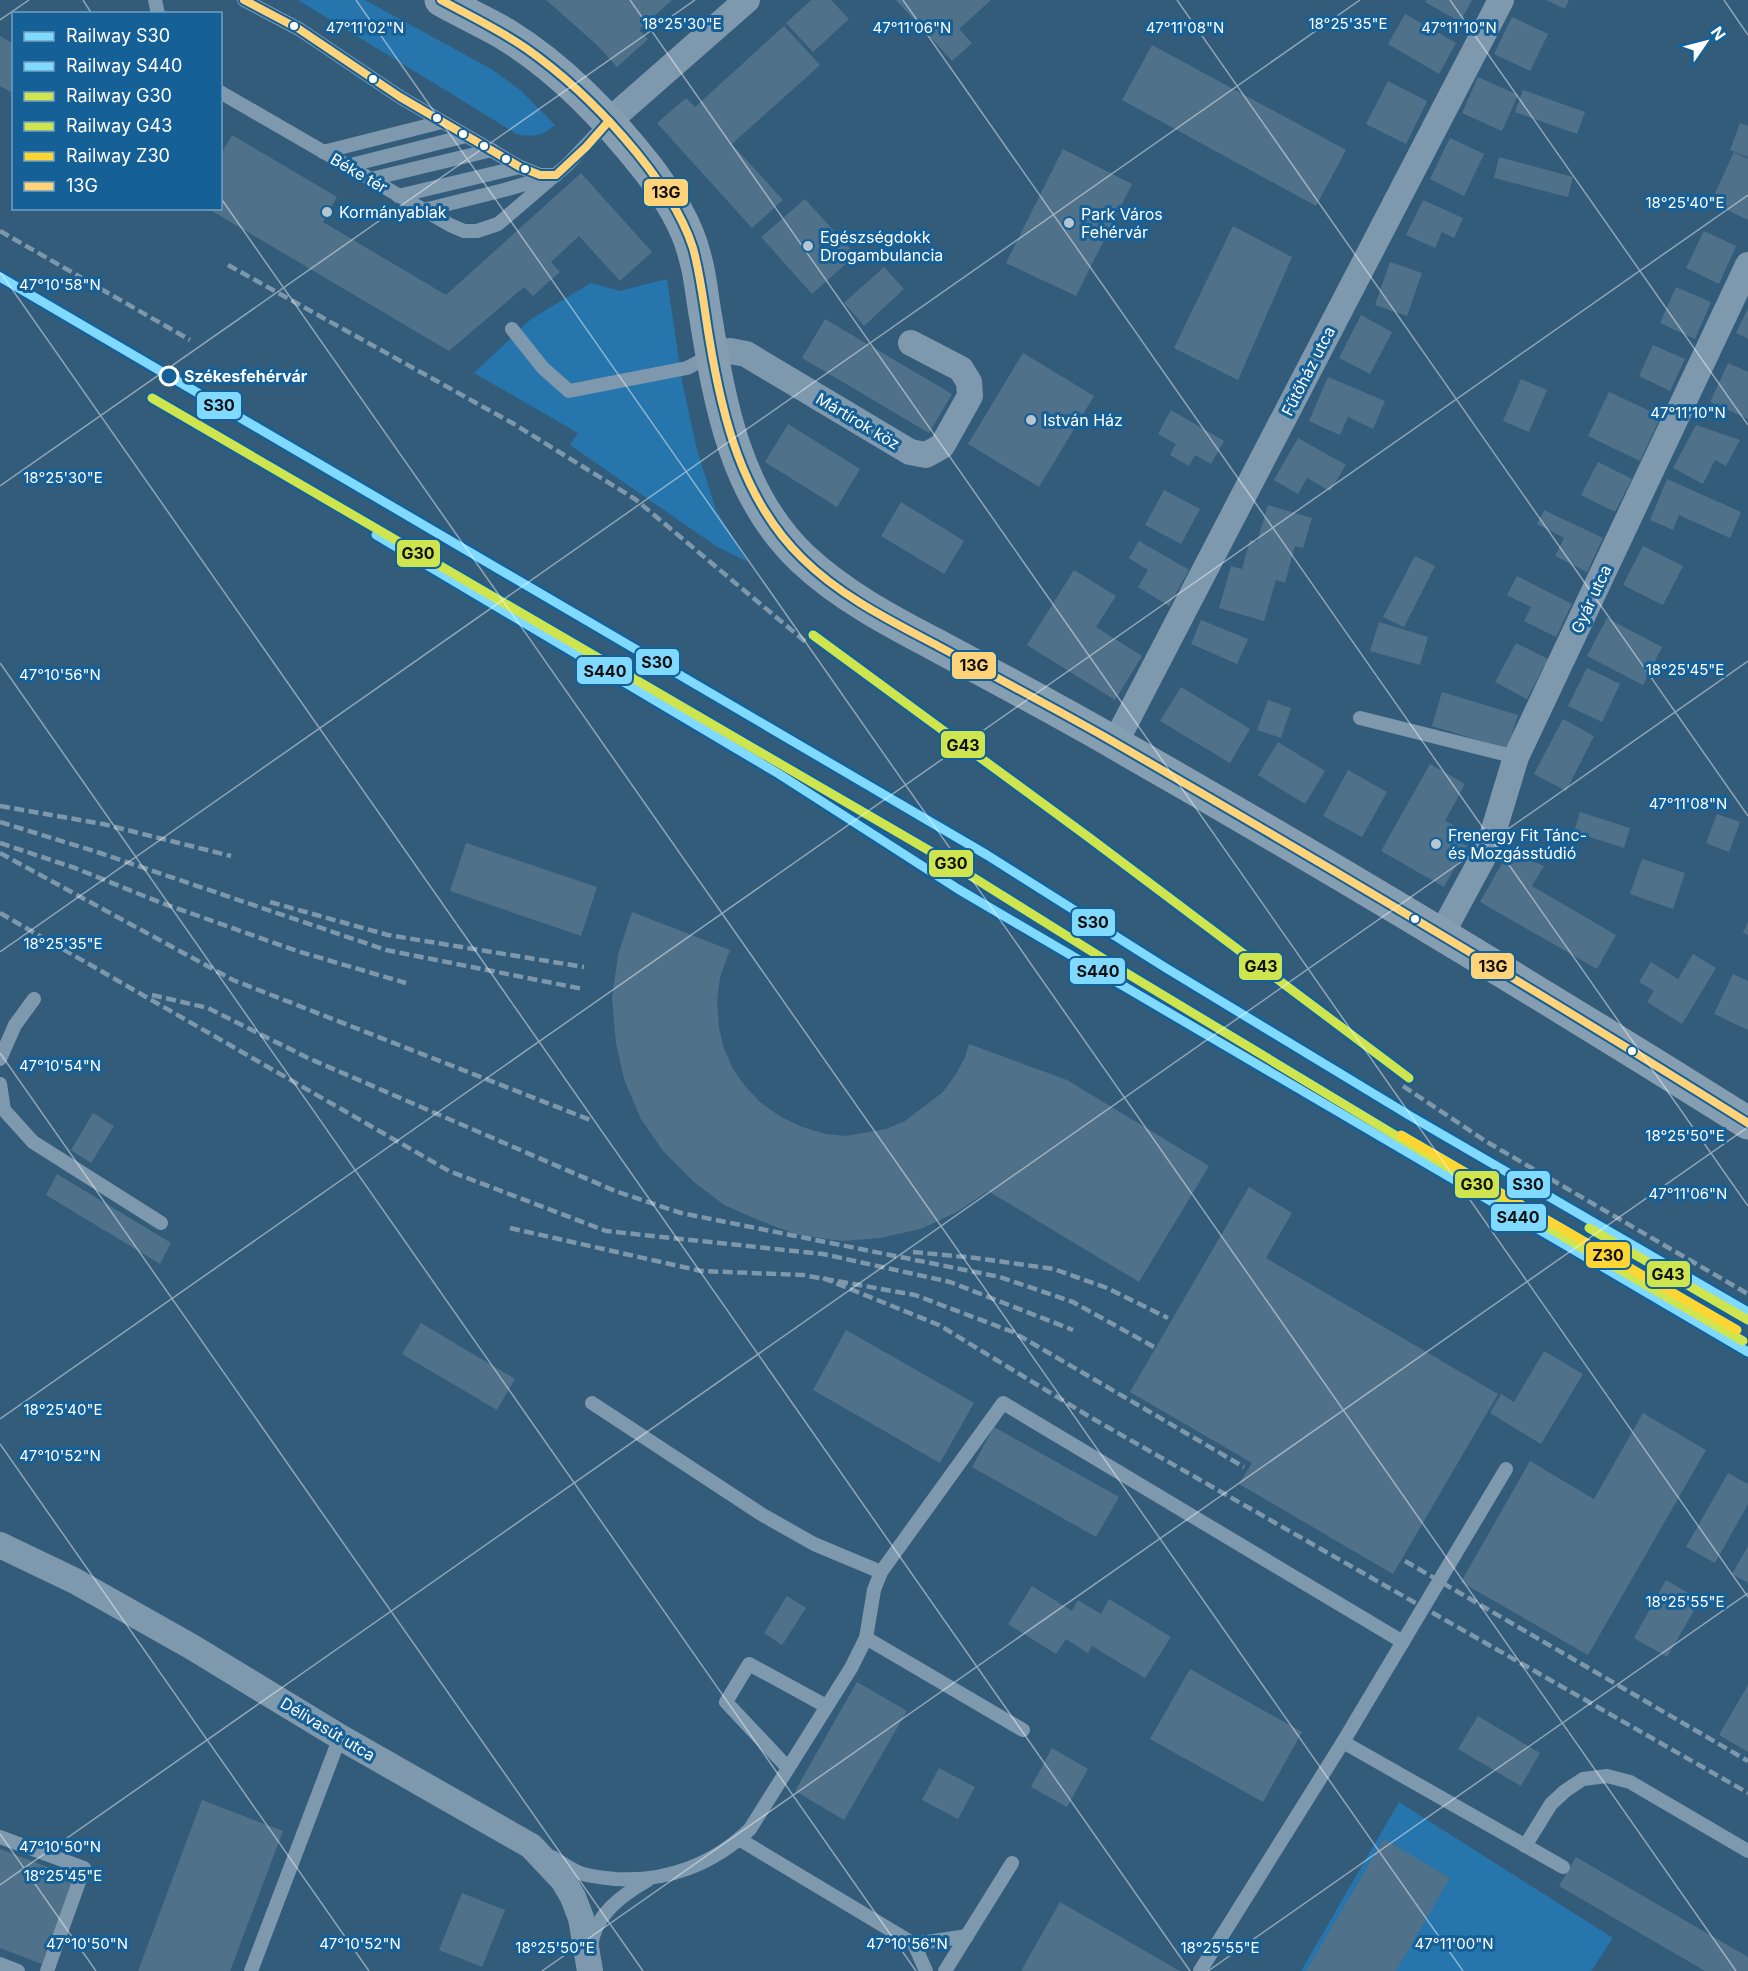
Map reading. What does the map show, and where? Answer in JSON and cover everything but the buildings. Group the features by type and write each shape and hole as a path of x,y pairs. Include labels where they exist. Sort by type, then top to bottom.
{"street":[{"path":"441,0 505,34 566,80 609,121 665,192 682,220 695,256 723,410 742,471 769,520 803,560 868,608 1115,742 1315,859 1748,1122"},
{"path":"476,0 505,34"},
{"path":"609,121 747,0"},
{"name":"Fűtőház utca","path":"1115,742 1501,0"},
{"name":"Gyár utca","path":"1441,935 1489,846 1516,757 1748,265"},
{"name":"Mártírok köz","path":"712,355 730,351 746,354 910,452 926,455 942,446 969,396 969,382 961,369 911,343"},
{"name":"Délivasút utca","path":"0,1545 75,1581 192,1647 340,1737 531,1846 556,1872 573,1897 581,1918 590,1967"}],"lane":[{"path":"244,0 299,28 400,97 520,167 540,175 556,175"},
{"name":"Béke tér","path":"222,93 398,196 464,231 488,229 498,224 556,175 609,121"},
{"path":"323,152 442,122"},
{"path":"347,166 466,135"},
{"path":"371,179 492,150"},
{"path":"398,196 520,167"},
{"path":"424,210 556,175"},
{"path":"512,329 543,368 569,391 687,368 712,355"},
{"path":"1360,718 1516,757"},
{"path":"0,1059 15,1025 34,999"},
{"path":"0,1084 4,1110 33,1142 160,1223"},
{"path":"592,1403 761,1514 814,1544 881,1572"},
{"path":"531,1846 580,1873 606,1878 650,1879 689,1869 712,1858 740,1839 750,1829 851,1668 866,1638 874,1590 881,1572 1003,1403 1403,1642"},
{"path":"1200,1971 1343,1742 1506,1469"},
{"path":"866,1638 1023,1730"},
{"path":"788,1767 726,1702 749,1664 826,1706"},
{"path":"251,1971 340,1737"},
{"path":"1343,1742 1563,1867"},
{"path":"1525,1846 1551,1804 1564,1791 1583,1779 1607,1776 1630,1782 1748,1851"},
{"path":"0,1837 84,1868 47,1971"},
{"path":"740,1839 914,1944 926,1971"},
{"path":"945,1971 1011,1863"},
{"path":"590,1967 592,1941 602,1919 612,1906 627,1893 650,1879"},
{"path":"914,1944 968,1936"},
{"path":"0,1964 18,1971"}],"shaded area":[{"path":"298,0 365,0 493,70 519,89 555,125 538,135 517,134"},
{"path":"667,279 682,381 697,450 716,510 748,562 716,546 570,445 578,433 474,373 531,319 591,283 620,291"},
{"path":"1399,1802 1613,1938 1591,1971 1301,1971"}],"railway":[{"path":"0,231 190,340"},
{"path":"228,265 514,424 635,499 807,643"},
{"path":"0,806 103,824 231,856"},
{"path":"0,822 97,852 386,950 583,989"},
{"path":"0,843 75,868 159,902 297,951 406,983"},
{"path":"0,853 233,980 593,1121"},
{"path":"270,902 388,935 584,967"},
{"path":"0,913 449,1171 606,1231 823,1254 950,1282 1073,1330"},
{"path":"152,995 208,1008 308,1058 615,1191 681,1213 1000,1277 1073,1302 1154,1347"},
{"path":"1403,1086 1487,1142 1748,1294"},
{"path":"510,1228 701,1271 803,1275 915,1295 1013,1332 1244,1467"},
{"path":"913,1252 1054,1269 1107,1288 1168,1318"},
{"path":"823,1278 939,1325 1090,1417 1748,1793"},
{"path":"1405,1561 1748,1761"}],"rail line":[{"name":"S30","path":"0,277 987,855 1166,968 1412,1117 1748,1312"},
{"name":"G30","path":"152,398 947,861 1123,971 1579,1246 1743,1341"},
{"name":"S440","path":"376,535 779,774 958,889 1748,1352"},
{"name":"G43","path":"813,635 1087,836 1409,1078"},
{"name":"Z30","path":"1401,1135 1737,1330"},
{"name":"G43","path":"1589,1228 1748,1320"}],"transit line":[{"name":"13G","path":"244,0 299,29 400,97 520,167 540,175 556,175 609,121"},
{"name":"13G","path":"441,0 506,36 551,67 600,112 624,138 666,193 682,221 693,248 714,367 728,427 738,455 764,510 781,535 817,572 849,596 884,617 1105,737 1347,879 1748,1123"}],"place":[{"name":"Kormányablak","path":"327,212"},
{"name":"Park Város Fehérvár","path":"1069,223"},
{"name":"Egészségdokk Drogambulancia","path":"808,246"},
{"name":"Székesfehérvár","path":"169,376"},
{"name":"István Ház","path":"1031,420"},
{"name":"Frenergy Fit Tánc- és Mozgásstúdió","path":"1436,844"}]}
